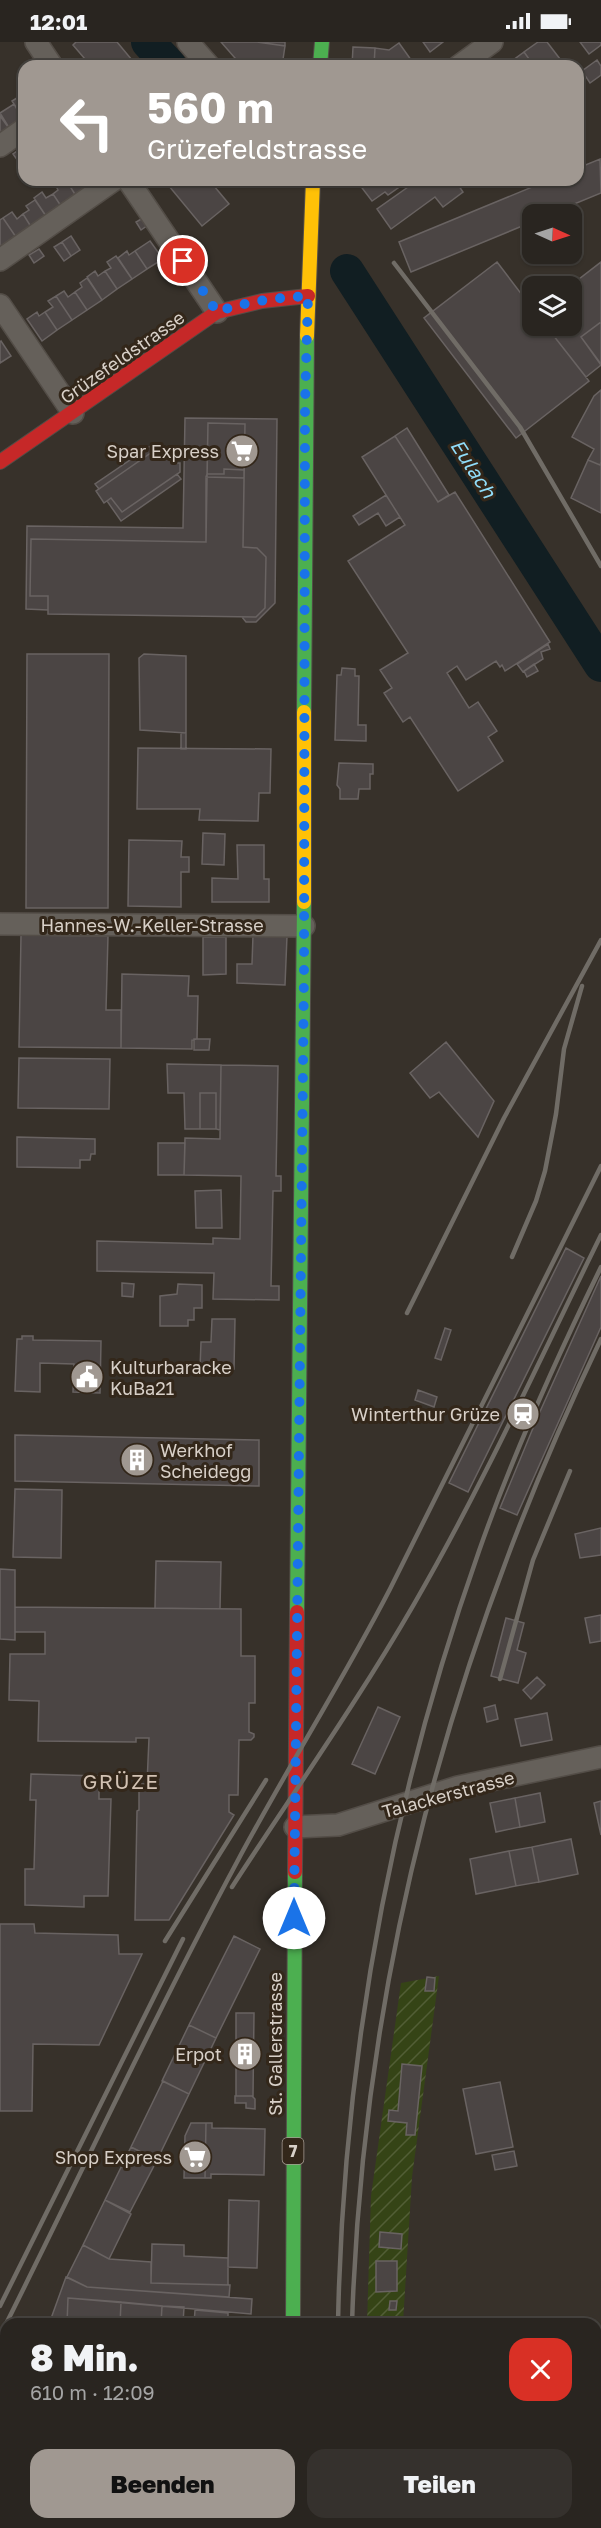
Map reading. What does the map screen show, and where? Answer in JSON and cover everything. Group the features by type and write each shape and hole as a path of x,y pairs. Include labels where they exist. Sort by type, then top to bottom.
{"main road":[{"path":"320,60 321,42"},
{"name":"St. Gallerstrasse","path":"293,2318 295,1827 304,926 305,405 313,186"},
{"name":"Grüzefeldstrasse","path":"0,462 217,312 268,298 308,296"}],"street":[{"path":"36,42 48,60"},
{"path":"188,42 204,60"},
{"path":"467,60 492,42"},
{"path":"0,146 18,133"},
{"path":"0,260 105,186"},
{"path":"132,186 217,312"},
{"path":"0,305 73,413"},
{"name":"Hannes-W.-Keller-Strasse","path":"0,924 304,926"},
{"name":"Talackerstrasse","path":"295,1827 338,1825 458,1787 601,1757"}],"green space":[{"path":"439,1976 412,2177 403,2318 367,2318 371,2196 401,1983"}],"building":[{"path":"76,42 117,42 132,60 86,60 73,45"},
{"path":"221,42 257,42 285,46 283,60 237,60"},
{"path":"258,42 285,42 285,46"},
{"path":"423,42 443,42 430,52"},
{"path":"538,42 547,42 560,59 530,60 524,52"},
{"path":"580,42 601,42 601,45 589,54"},
{"path":"399,43 411,60 374,60 375,48 389,50"},
{"path":"353,47 375,48 374,60 352,60"},
{"path":"524,52 530,60 513,60"},
{"path":"597,60 601,66 601,75 590,83 584,74 584,70"},
{"path":"18,97 18,110 12,101"},
{"path":"14,104 18,111 18,126 11,131 0,113"},
{"path":"0,116 11,131 0,138"},
{"path":"18,150 18,161 13,154"},
{"path":"600,159 601,193 574,204 522,204 522,226 411,272 399,242 534,186 584,186 584,166"},
{"path":"56,186 70,186 78,199 63,209 53,194 58,190"},
{"path":"70,186 92,186 93,188 78,199"},
{"path":"169,186 214,186 229,204 202,226"},
{"path":"361,186 401,186 388,195 385,192 372,201"},
{"path":"410,186 459,186 463,192 443,207 435,197 391,229 377,209"},
{"path":"42,192 46,198 53,194 63,209 48,219 34,198"},
{"path":"35,200 48,219 33,230 23,214 29,210 26,206"},
{"path":"12,212 17,219 23,214 33,230 18,240 3,218"},
{"path":"3,218 18,240 3,250 0,246 0,220"},
{"path":"143,218 148,225 141,230 136,222"},
{"path":"71,236 80,250 71,256 62,242"},
{"path":"150,241 163,259 147,269 135,251"},
{"path":"62,242 71,256 64,261 54,247"},
{"path":"39,249 44,256 34,263 29,255"},
{"path":"127,251 129,255 135,251 147,269 132,279 118,258"},
{"path":"116,256 132,279 117,289 105,271 111,268 107,262"},
{"path":"497,262 522,295 522,336 554,336 589,381 516,438 424,318"},
{"path":"601,262 601,322 581,337 601,365 586,377 554,336 582,336 582,277"},
{"path":"95,271 98,276 105,271 117,289 102,300 87,277"},
{"path":"87,278 102,300 87,310 75,292 82,287 80,283"},
{"path":"64,291 68,297 75,292 87,310 72,320 56,296"},
{"path":"56,296 72,320 57,330 45,312 53,307 48,301"},
{"path":"37,312 39,316 45,312 57,330 42,341 27,319"},
{"path":"601,322 601,364 581,337"},
{"path":"0,342 11,356 0,363"},
{"path":"601,390 600,465 588,460 594,449 572,437 594,396"},
{"path":"185,418 277,419 275,603 256,622 246,622 242,617 256,617 265,608 266,557 257,548 243,547 245,424 208,423 206,542 31,539 30,596 48,596 48,610 26,609 27,526 183,528"},
{"path":"208,423 245,424 244,470 224,469 224,474 207,474"},
{"path":"407,428 449,495 438,502 395,436"},
{"path":"395,436 438,502 455,492 550,642 505,671 496,661 466,680 457,666 447,673 469,708 478,702 497,731 488,737 503,761 458,791 410,717 403,722 384,693 392,688 380,670 408,653 348,561 405,525 362,457"},
{"path":"155,443 159,447 99,489 95,484"},
{"path":"161,446 172,463 180,463 180,472 122,512 111,498 104,503 96,491"},
{"path":"588,460 600,465 601,462 601,513 571,498"},
{"path":"224,469 244,470 244,478 206,477 207,474 224,474"},
{"path":"177,474 181,479 121,521 107,501 111,498 122,512"},
{"path":"206,477 244,478 243,547 257,548 266,557 265,608 256,617 48,614 48,596 30,596 31,539 206,542"},
{"path":"386,495 400,517 386,526 378,513 359,525 353,516"},
{"path":"548,644 550,649 541,652 543,659 523,672 517,664"},
{"path":"27,654 109,654 108,908 26,908"},
{"path":"144,654 186,656 186,733 140,730 139,658"},
{"path":"534,664 538,671 527,677 524,671"},
{"path":"342,668 355,669 355,676 359,676 358,725 366,725 366,741 335,740 337,675 341,675"},
{"path":"181,733 186,733 186,749 181,749"},
{"path":"138,748 271,749 270,793 259,793 258,821 199,820 200,809 137,809"},
{"path":"339,763 373,764 370,789 359,789 358,799 340,799 340,789 337,785"},
{"path":"203,833 225,834 224,865 202,864"},
{"path":"129,840 182,841 181,857 189,857 189,872 181,872 181,907 128,906"},
{"path":"237,845 264,845 264,879 269,879 269,902 212,902 212,878 238,879"},
{"path":"21,935 108,936 106,1010 121,1010 121,1048 19,1047"},
{"path":"253,935 287,936 285,985 237,983 237,964 252,964"},
{"path":"203,937 226,937 226,974 203,975"},
{"path":"122,974 189,976 188,996 198,996 197,1039 192,1040 192,1049 121,1048"},
{"path":"194,1039 210,1039 209,1050 194,1050"},
{"path":"446,1042 494,1101 478,1137 439,1092 430,1098 410,1073"},
{"path":"19,1058 110,1059 109,1109 18,1108"},
{"path":"167,1064 221,1065 220,1130 216,1129 216,1093 200,1093 200,1129 185,1129 184,1093 168,1093"},
{"path":"221,1065 278,1066 276,1176 281,1176 281,1191 273,1191 271,1286 279,1286 279,1300 213,1299 214,1273 97,1271 97,1241 213,1244 213,1238 240,1239 241,1176 184,1175 185,1138 220,1139"},
{"path":"200,1093 216,1093 216,1129 200,1129"},
{"path":"17,1137 95,1139 95,1154 91,1154 90,1160 80,1160 80,1168 17,1167"},
{"path":"158,1143 185,1143 184,1175 158,1175"},
{"path":"221,1190 222,1228 196,1228 195,1191"},
{"path":"566,1248 584,1258 468,1492 449,1483"},
{"path":"601,1276 601,1327 517,1515 500,1508 538,1416"},
{"path":"122,1283 134,1284 133,1297 122,1296"},
{"path":"178,1284 202,1285 202,1308 194,1308 194,1320 188,1320 188,1326 160,1326 160,1296 177,1294"},
{"path":"212,1319 235,1319 234,1369 200,1368 201,1342 211,1342"},
{"path":"445,1328 451,1330 441,1360 435,1358"},
{"name":"Kulturbaracke KuBa21","path":"22,1336 33,1336 33,1340 101,1341 100,1393 73,1392 74,1364 40,1363 40,1392 15,1391 17,1339 22,1339"},
{"path":"418,1390 437,1397 434,1407 415,1400"},
{"name":"Werkhof Scheidegg","path":"15,1435 259,1440 259,1486 15,1481"},
{"path":"15,1489 62,1490 61,1558 13,1557"},
{"path":"601,1528 601,1555 580,1558 575,1534"},
{"path":"156,1561 221,1562 220,1609 155,1608"},
{"path":"0,1569 15,1570 15,1640 0,1639"},
{"path":"15,1607 241,1609 241,1656 255,1656 255,1703 249,1703 249,1732 254,1734 254,1737 251,1740 239,1740 238,1795 229,1795 229,1812 234,1815 169,1920 135,1920 139,1784 147,1784 149,1738 136,1738 136,1742 38,1741 39,1701 9,1700 10,1654 45,1654 45,1632 15,1632"},
{"path":"601,1615 601,1641 590,1643 585,1618"},
{"path":"506,1618 524,1623 517,1650 526,1653 518,1683 491,1676"},
{"path":"537,1677 545,1685 531,1699 523,1690"},
{"path":"495,1705 498,1719 487,1722 484,1708"},
{"path":"378,1707 400,1717 375,1774 352,1764"},
{"path":"547,1713 552,1740 521,1746 515,1719"},
{"path":"31,1774 99,1776 99,1799 111,1799 108,1896 84,1896 84,1907 25,1905 25,1869 34,1869 36,1800 30,1800"},
{"path":"540,1793 545,1822 520,1827 515,1798"},
{"path":"515,1798 520,1827 496,1832 490,1803"},
{"path":"601,1801 601,1835 594,1803"},
{"path":"571,1839 578,1874 539,1882 532,1847"},
{"path":"532,1847 539,1882 516,1886 509,1851"},
{"path":"509,1851 516,1886 476,1894 470,1859"},
{"path":"0,1924 34,1924 35,1933 118,1935 119,1954 142,1954 99,2045 33,2044 32,2111 0,2111"},
{"path":"234,1936 260,1949 216,2038 189,2025"},
{"path":"427,1977 435,1978 434,1991 425,1991"},
{"name":"Erpot","path":"236,2013 254,2013 253,2096 236,2096"},
{"path":"189,2025 216,2038 189,2094 162,2081"},
{"path":"402,2064 422,2066 415,2135 406,2135 407,2123 388,2121 389,2110 398,2111"},
{"path":"163,2081 189,2094 157,2160 131,2147"},
{"path":"500,2082 513,2147 476,2154 463,2089"},
{"path":"235,2096 252,2096 255,2099 255,2109 246,2108 246,2103 235,2103"},
{"name":"Shop Express","path":"191,2123 206,2123 205,2178 184,2178 185,2136"},
{"path":"206,2123 212,2123 212,2128 265,2129 264,2175 211,2174 211,2178 205,2178"},
{"path":"131,2147 157,2160 130,2212 105,2200"},
{"path":"514,2151 517,2166 495,2170 492,2155"},
{"path":"105,2200 131,2214 109,2259 83,2245"},
{"path":"229,2200 259,2201 257,2268 228,2267"},
{"path":"380,2232 402,2234 401,2249 379,2247"},
{"path":"152,2244 184,2245 184,2256 228,2258 228,2285 151,2283"},
{"path":"83,2245 109,2259 151,2262 151,2283 230,2285 229,2297 87,2287 67,2277"},
{"path":"376,2261 397,2261 397,2291 376,2292"},
{"path":"66,2277 87,2287 252,2299 251,2314 68,2298 67,2318 51,2318"},
{"path":"68,2298 121,2302 120,2318 67,2318"},
{"path":"390,2301 397,2301 396,2310 389,2310"},
{"path":"121,2302 162,2306 161,2318 120,2318"},
{"path":"162,2306 184,2307 183,2318 161,2318"},
{"path":"195,2310 228,2313 228,2318 194,2318"}],"waterway":[{"name":"Eulach","path":"148,42 164,60"},
{"name":"Eulach","path":"347,271 601,665"}],"railway":[{"path":"394,263 520,427 601,566"},
{"path":"407,1313 504,1118 601,940"},
{"path":"512,1257 536,1201 545,1171 556,1114 564,1049 582,986"},
{"path":"9,2318 207,1919 390,1589 601,1166"},
{"path":"232,1887 348,1711 414,1604 487,1468 601,1235"},
{"path":"338,2318 342,2225 350,2126 377,1931 397,1835 448,1645 479,1551 536,1407 601,1267"},
{"path":"352,2318 360,2194 374,2067 396,1942 424,1818 459,1696 500,1576 548,1457 601,1339"},
{"path":"500,1679 533,1560 570,1471"},
{"path":"165,1941 266,1780"},
{"path":"0,2306 183,1939"}],"traffic: fast":[{"path":"320,60 322,42"},
{"path":"304,712 307,336"},
{"path":"297,1612 304,902"},
{"path":"293,2318 295,1872"}],"traffic: slow":[{"path":"307,336 313,186"},
{"path":"304,712 304,902"}],"traffic: jam":[{"path":"0,462 217,312 262,301 308,296"},
{"path":"295,1872 297,1612"}],"place":[{"name":"Spar Express","path":"242,451"},
{"name":"Kulturbaracke KuBa21","path":"87,1377"},
{"name":"Winterthur Grüze","path":"523,1414"},
{"name":"Werkhof Scheidegg","path":"137,1460"},
{"name":"Erpot","path":"245,2054"},
{"name":"Shop Express","path":"195,2157"}],"district":[{"name":"GRÜZE","path":"121,1781"}],"route":[{"path":"183,261 217,312 268,298 308,296 305,405 299,1585 294,1918"}]}
